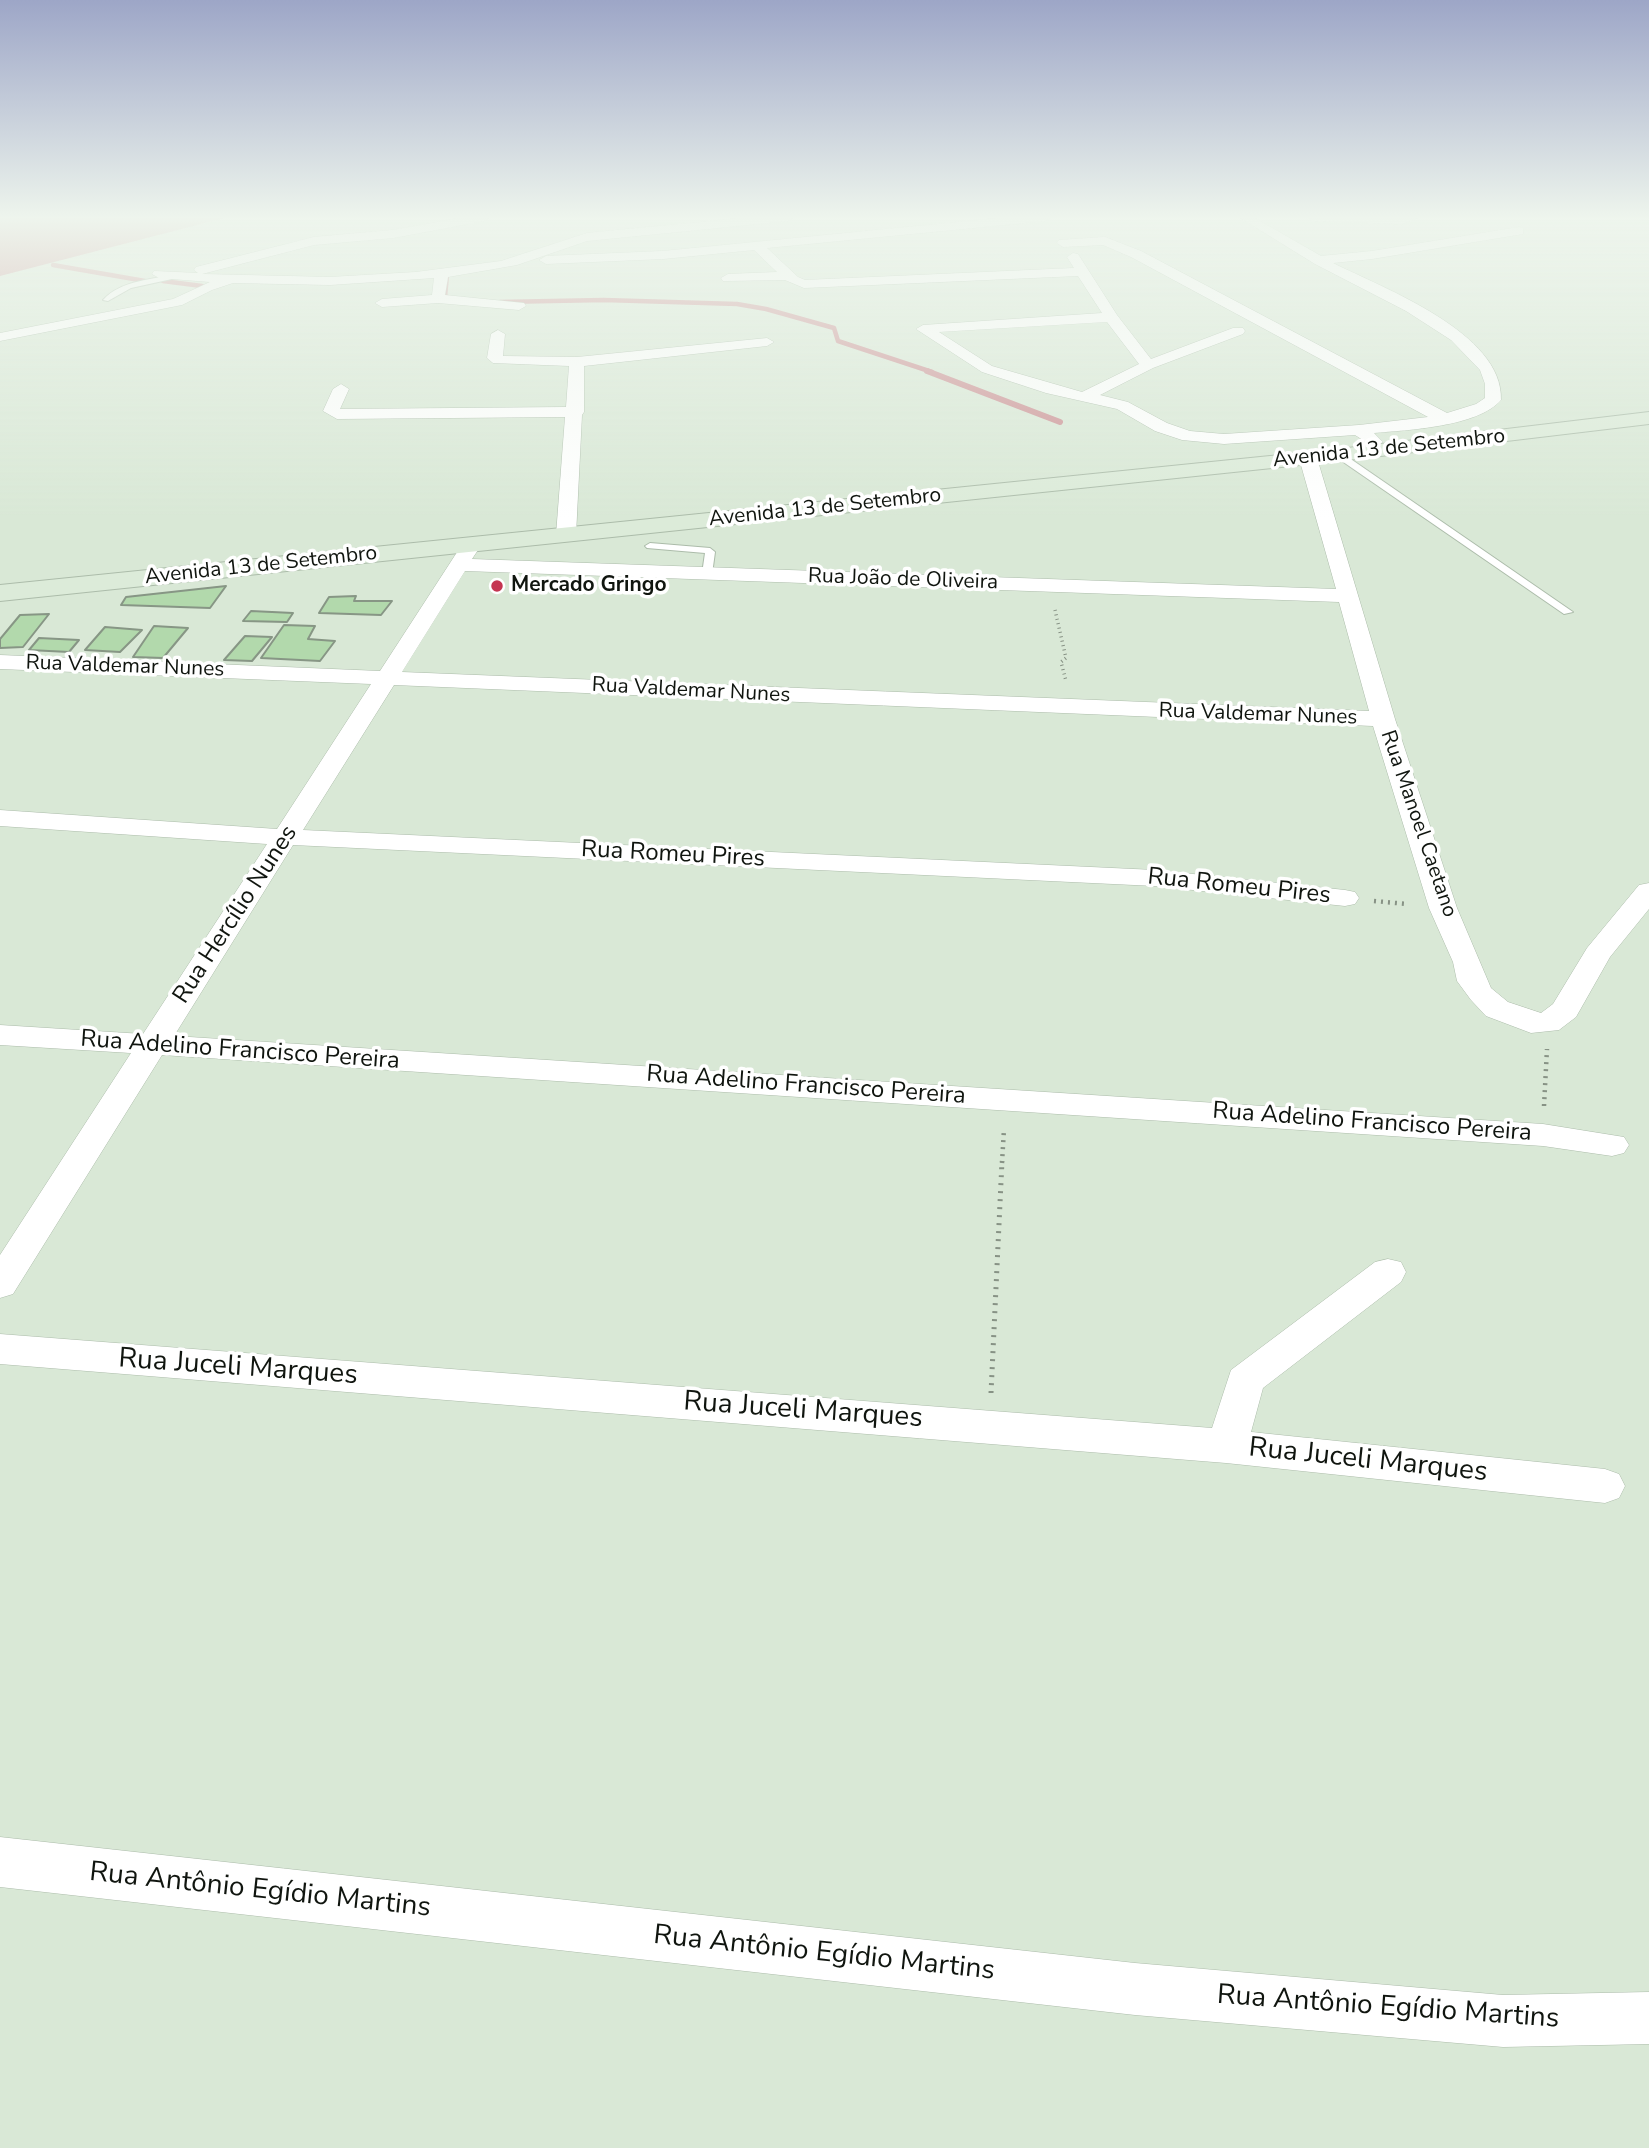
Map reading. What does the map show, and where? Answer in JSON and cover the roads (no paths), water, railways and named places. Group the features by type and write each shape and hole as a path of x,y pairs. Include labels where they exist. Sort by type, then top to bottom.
{"main road":[{"name":"Avenida 13 de Setembro","path":"0,593 465,555 566,535 1339,455 1649,418"}],"street":[{"path":"0,337 100,317"},
{"path":"1106,317 918,326 987,369 1052,390 1132,409 1173,432 1205,439 1359,430 1443,418 1484,408 1493,400 1494,385 1487,367 1457,338 1427,317"},
{"path":"1111,317 1149,365"},
{"path":"1258,317 1443,418"},
{"path":"1086,396 1149,365 1238,331"},
{"path":"498,334 495,358 498,360 577,362 767,342"},
{"path":"566,535 576,412 577,362"},
{"path":"341,389 331,406 331,411 337,414 576,412"},
{"path":"1359,430 1385,450"},
{"name":"Rua Manoel Caetano","path":"1308,458 1383,719 1443,908 1467,962 1472,981 1481,993 1497,1009 1531,1023 1548,1023 1565,1010 1597,954 1649,891"},
{"name":"Rua João de Oliveira","path":"465,555 707,574 1347,596"},
{"name":"Rua Hercílio Nunes","path":"0,1284 465,555"},
{"name":"Rua Valdemar Nunes","path":"0,662 387,676 1073,709 1383,719"},
{"name":"Rua Romeu Pires","path":"0,818 285,837 1155,878 1345,898"},
{"name":"Rua Adelino Francisco Pereira","path":"0,1035 1543,1135 1612,1145"},
{"path":"1226,1446 1242,1399 1245,1381 1388,1272"},
{"name":"Rua Juceli Marques","path":"0,1349 1226,1446 1605,1486"},
{"name":"Rua Antônio Egídio Martins","path":"0,1862 1135,1989 1503,2021 1649,2018"}],"lane":[{"path":"1339,455 1568,612"},
{"path":"650,546 707,550 710,552 707,574"}],"waterway":[{"path":"795,317 834,328 838,341 932,372"},
{"path":"927,371 1060,422"}],"place":[{"name":"Mercado Gringo","path":"497,586"}]}
